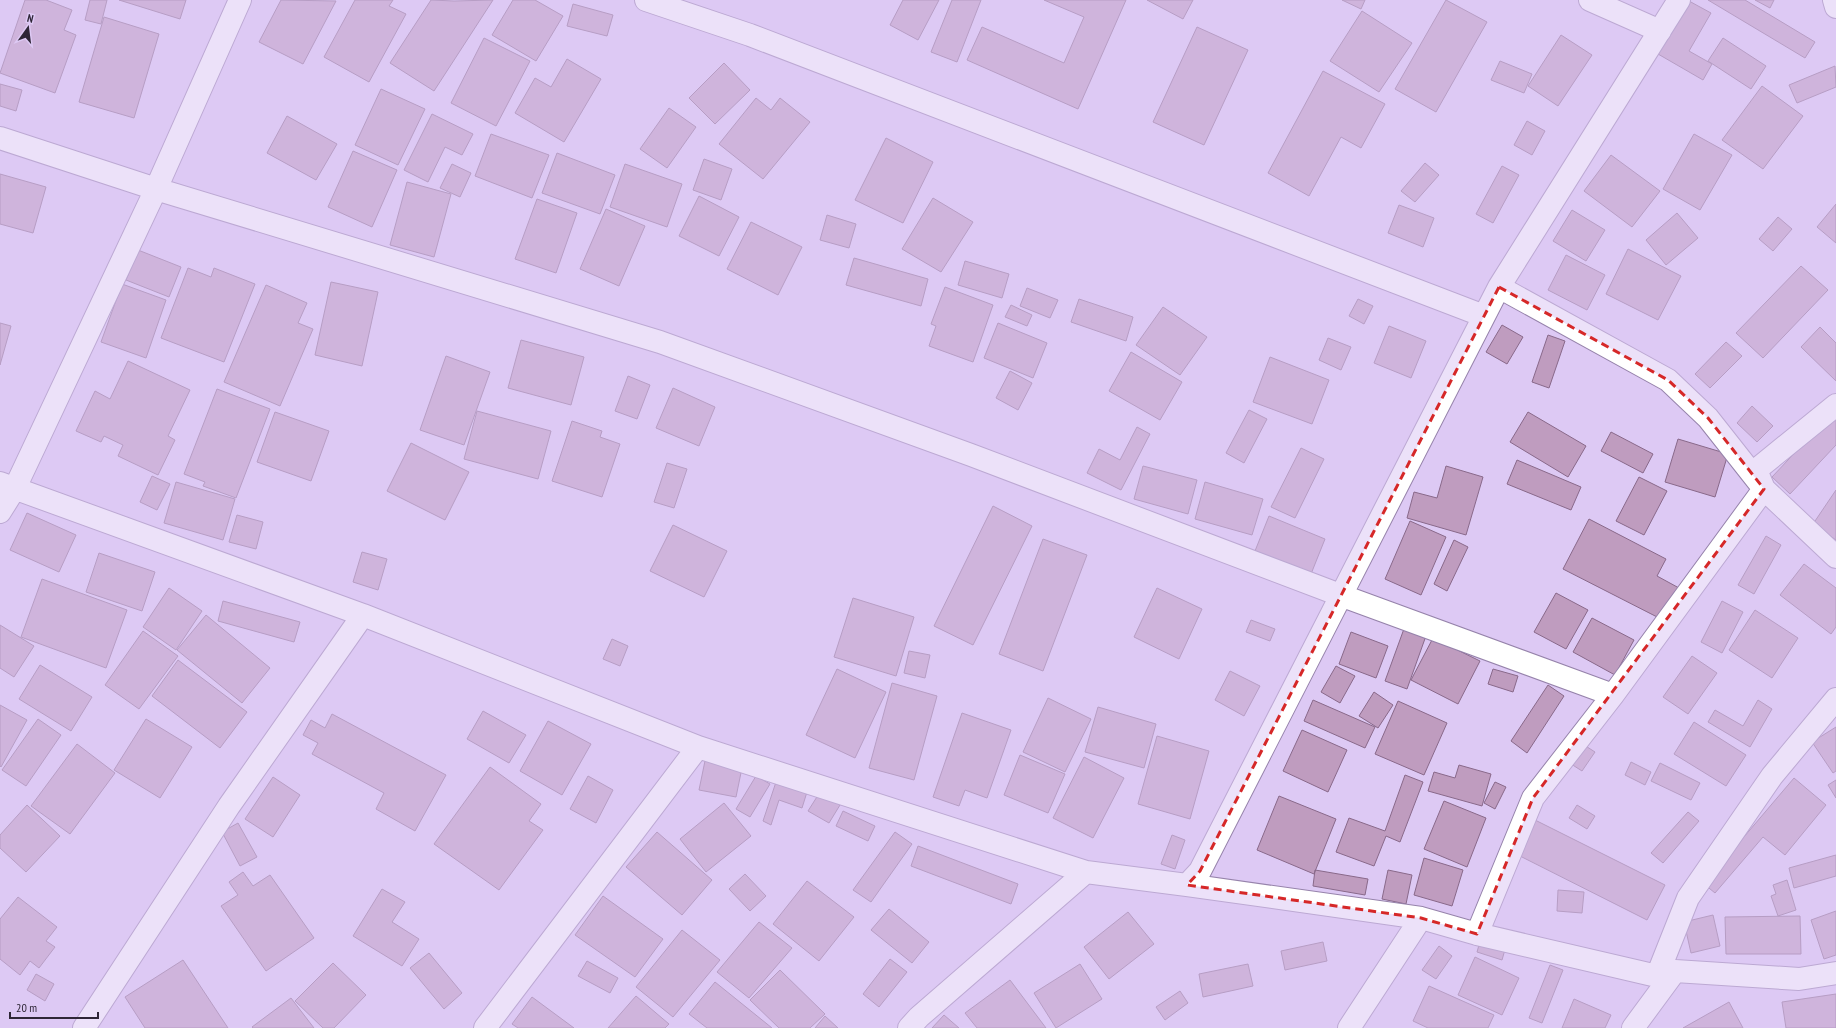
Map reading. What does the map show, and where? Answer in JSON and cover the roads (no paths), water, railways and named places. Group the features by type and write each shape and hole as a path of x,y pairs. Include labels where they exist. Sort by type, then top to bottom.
{"street":[{"path":"0,512 7,486 156,189 240,0"},
{"path":"646,0 750,35 1484,316"},
{"path":"1590,0 1660,31"},
{"path":"1187,884 1200,871 1499,287 1680,0"},
{"path":"1834,0 1836,7"},
{"path":"0,138 156,189 660,342 971,455 1340,595 1613,695"},
{"path":"1499,287 1668,380 1708,418 1764,489 1836,557"},
{"path":"1764,489 1756,470 1836,405"},
{"path":"7,486 363,615 698,747 1086,872 1187,884 1421,918 1477,934 1666,974 1799,979 1836,973"},
{"path":"1477,934 1533,798 1613,695 1764,489"},
{"path":"84,1028 229,806 363,615"},
{"path":"1634,1028 1666,974 1688,898 1772,776 1836,699"},
{"path":"485,1028 698,747"},
{"path":"909,1028 919,1017 1086,872"},
{"path":"1349,1028 1421,918"}]}
